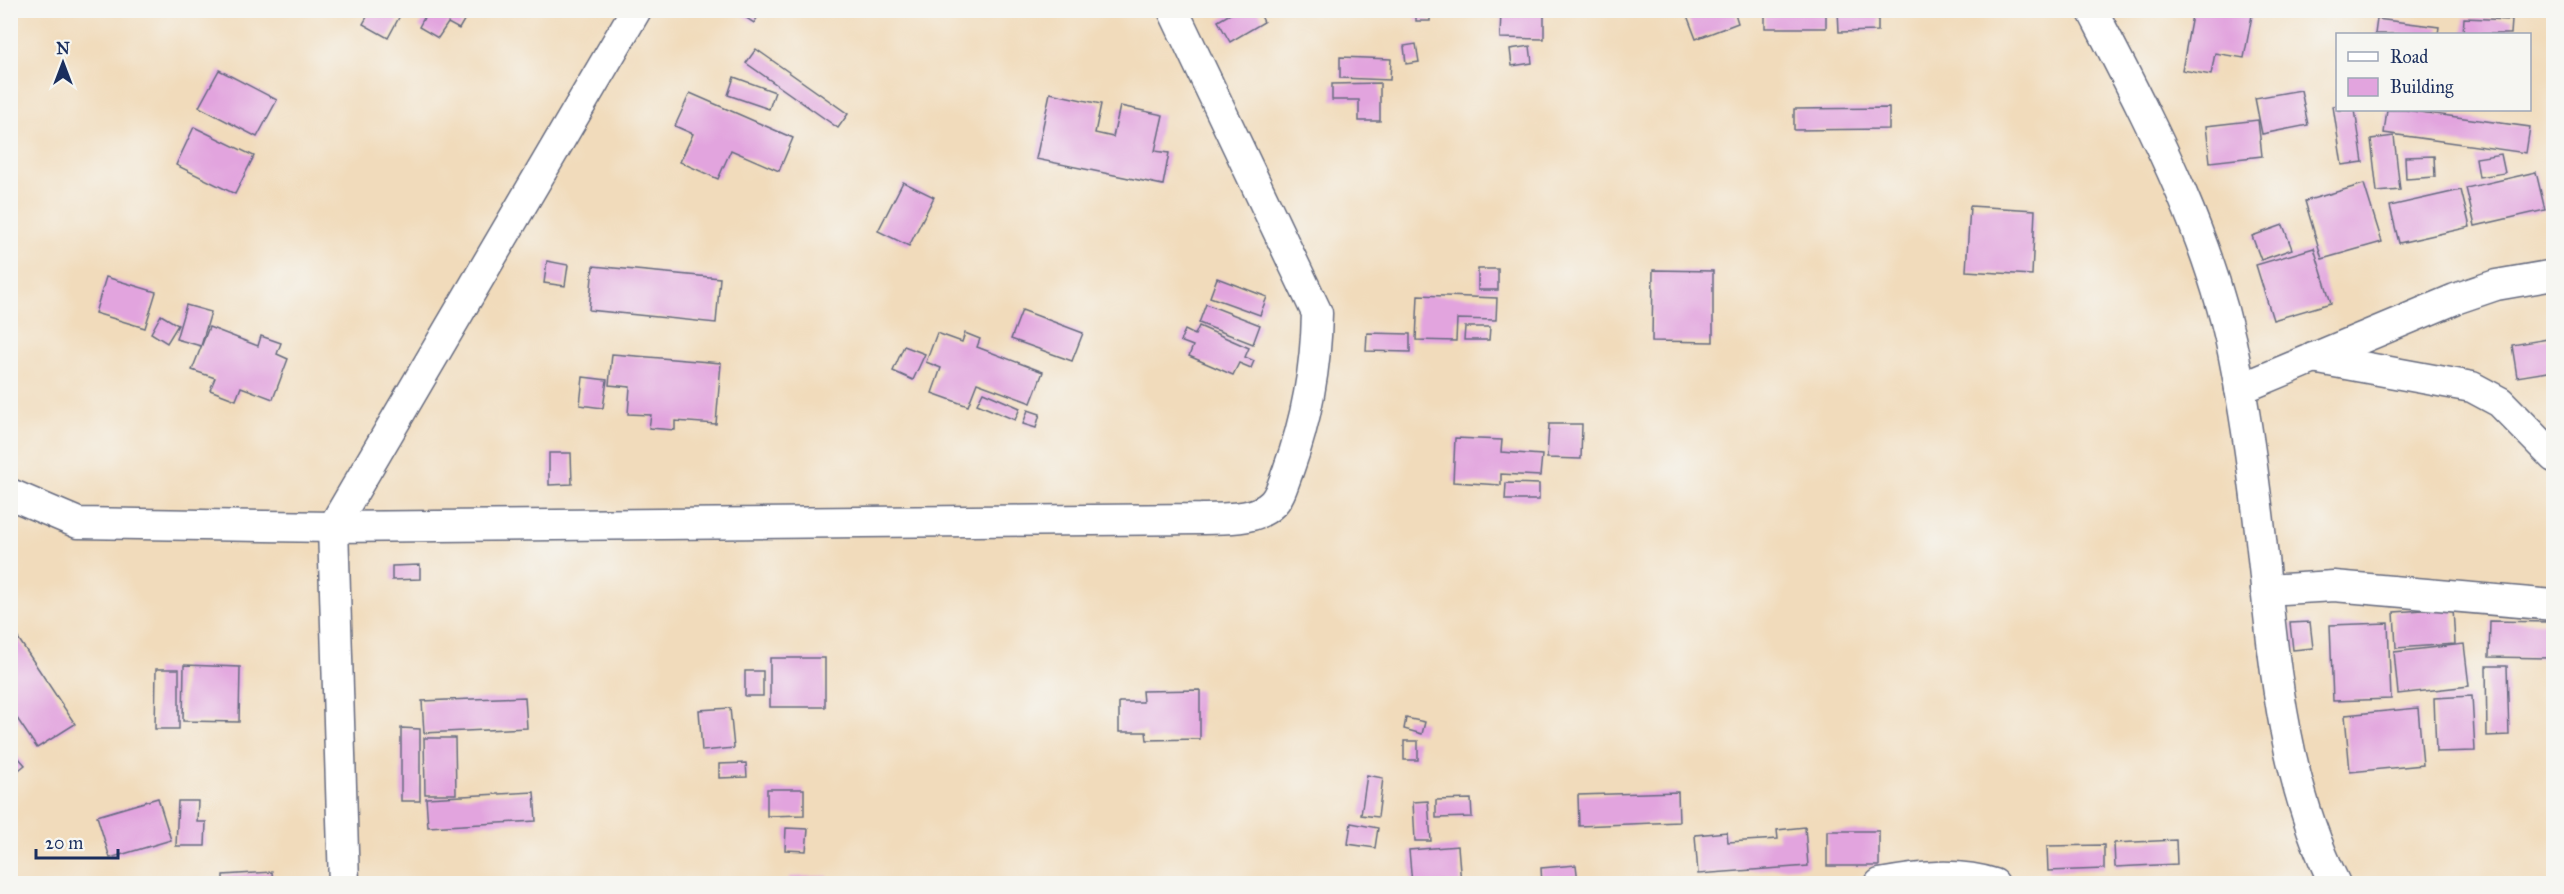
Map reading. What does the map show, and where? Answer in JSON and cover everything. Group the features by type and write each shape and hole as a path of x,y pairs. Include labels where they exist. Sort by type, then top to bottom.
{"street":[{"path":"344,884 333,527 636,10"},
{"path":"10,494 78,523 333,527 1201,519 1240,517 1262,512 1274,503 1303,424 1316,353 1317,313 1173,10"},
{"path":"2092,10 2158,138 2203,246 2222,306 2240,389 2272,649 2291,762 2318,849 2335,884"},
{"path":"2240,389 2455,299 2496,285 2553,275"},
{"path":"2313,358 2472,387 2500,402 2553,458"},
{"path":"2266,590 2334,586 2553,605"},
{"path":"1880,884 1909,878 1955,877 1994,884"}],"building":[{"path":"371,10 403,10 388,38 363,24"},
{"path":"416,10 470,10 459,29 448,23 438,38 419,27 425,16"},
{"path":"734,10 762,10 754,23"},
{"path":"1237,10 1258,10 1264,22 1230,42 1218,21"},
{"path":"1416,10 1430,10 1430,21 1416,21"},
{"path":"1501,10 1544,10 1544,39 1500,38"},
{"path":"1685,10 1734,10 1738,23 1696,39"},
{"path":"1765,10 1826,10 1826,28 1765,28"},
{"path":"1838,10 1878,10 1878,31 1839,32"},
{"path":"2193,10 2253,10 2244,58 2215,53 2211,75 2182,70"},
{"path":"2464,18 2512,20 2511,33 2463,33"},
{"path":"2377,19 2439,27 2438,33 2375,33"},
{"path":"1416,44 1419,62 1406,64 1404,46"},
{"path":"1530,46 1532,63 1512,66 1510,49"},
{"path":"756,49 848,114 838,128 746,63"},
{"path":"1340,57 1391,59 1390,80 1340,78"},
{"path":"219,70 277,100 257,137 199,107"},
{"path":"734,77 775,92 769,109 728,95"},
{"path":"1380,83 1380,121 1359,121 1359,100 1332,100 1332,84"},
{"path":"2301,90 2308,125 2262,134 2255,98"},
{"path":"690,93 793,138 779,171 731,150 718,179 680,162 693,134 675,126"},
{"path":"1050,93 1101,104 1095,133 1113,137 1120,106 1163,115 1155,151 1169,153 1163,185 1036,159"},
{"path":"2336,105 2336,111 2355,111 2363,162 2342,165 2333,106"},
{"path":"1889,108 1889,129 1794,130 1794,109"},
{"path":"2387,111 2412,111 2530,127 2526,153 2384,133"},
{"path":"2258,120 2262,156 2210,162 2206,126"},
{"path":"194,127 254,156 235,194 176,165"},
{"path":"2554,134 2554,154 2552,154 2550,135"},
{"path":"2394,136 2400,190 2377,192 2371,139"},
{"path":"2501,154 2505,173 2479,177 2476,158"},
{"path":"2434,156 2435,177 2406,179 2405,157"},
{"path":"2536,172 2545,210 2475,226 2466,188"},
{"path":"903,182 934,197 909,246 878,231"},
{"path":"2364,184 2382,242 2322,259 2305,201"},
{"path":"2461,190 2470,227 2399,243 2390,206"},
{"path":"1970,206 2035,210 2032,275 1966,271"},
{"path":"2283,225 2292,249 2261,260 2252,236"},
{"path":"2314,248 2331,303 2273,320 2256,265"},
{"path":"547,261 568,265 565,286 544,283"},
{"path":"593,266 720,278 716,323 589,310"},
{"path":"1478,269 1498,269 1498,290 1478,290"},
{"path":"1653,270 1713,271 1713,342 1652,341"},
{"path":"106,277 156,292 145,328 95,313"},
{"path":"1217,278 1267,297 1260,315 1210,297"},
{"path":"1418,295 1497,298 1496,320 1457,319 1456,341 1416,340"},
{"path":"1206,304 1260,325 1253,344 1199,323"},
{"path":"186,305 211,312 201,346 176,339"},
{"path":"1022,310 1083,333 1072,361 1011,339"},
{"path":"161,315 178,325 167,343 151,333"},
{"path":"1199,326 1249,348 1245,357 1254,361 1251,368 1239,363 1233,375 1189,356 1193,346 1180,341 1185,330 1195,335"},
{"path":"209,327 258,346 261,336 281,343 277,354 288,359 273,399 241,387 236,400 210,390 215,378 192,370"},
{"path":"1465,327 1490,327 1489,340 1464,340"},
{"path":"937,333 962,342 965,333 980,339 977,347 1043,372 1031,403 977,383 968,406 932,393 941,368 926,362"},
{"path":"1367,333 1410,334 1410,352 1366,351"},
{"path":"2554,338 2554,371 2517,377 2512,345"},
{"path":"904,346 925,354 913,380 893,371"},
{"path":"612,354 721,363 716,424 675,421 675,430 649,428 651,415 628,414 630,387 609,385"},
{"path":"583,377 607,380 603,408 580,405"},
{"path":"983,392 1020,408 1015,420 977,404"},
{"path":"1028,410 1040,414 1036,428 1023,424"},
{"path":"1549,424 1582,424 1581,459 1547,458"},
{"path":"1455,438 1502,440 1501,452 1542,455 1540,476 1501,474 1501,485 1453,482"},
{"path":"549,453 571,453 572,484 549,485"},
{"path":"1506,483 1539,484 1539,500 1505,500"},
{"path":"420,565 420,579 392,580 392,566"},
{"path":"2453,608 2455,644 2396,648 2394,612"},
{"path":"2490,621 2554,622 2554,658 2489,657"},
{"path":"2310,622 2313,648 2293,650 2290,623"},
{"path":"2388,623 2391,699 2333,701 2330,625"},
{"path":"10,626 75,724 37,748 10,708"},
{"path":"2464,644 2469,686 2398,694 2394,652"},
{"path":"770,658 825,658 825,707 770,707"},
{"path":"184,665 240,667 239,722 183,721"},
{"path":"2486,666 2507,666 2509,735 2487,736"},
{"path":"156,669 179,669 179,729 155,729"},
{"path":"745,671 763,671 763,696 745,696"},
{"path":"1200,690 1200,739 1147,740 1146,732 1119,732 1119,702 1143,702 1142,691"},
{"path":"2472,696 2475,751 2436,752 2434,698"},
{"path":"525,697 527,728 424,733 422,701"},
{"path":"730,708 734,748 702,751 699,710"},
{"path":"2418,708 2423,765 2350,772 2345,715"},
{"path":"1406,718 1425,722 1422,734 1404,729"},
{"path":"401,728 420,729 420,801 401,801"},
{"path":"424,738 455,738 456,794 425,794"},
{"path":"1404,741 1418,741 1418,760 1404,760"},
{"path":"10,748 25,765 10,777"},
{"path":"746,763 747,777 719,778 719,764"},
{"path":"1367,775 1383,778 1378,817 1361,815"},
{"path":"767,789 804,789 804,815 767,816"},
{"path":"534,792 536,821 428,827 426,798"},
{"path":"1678,792 1679,822 1579,826 1578,795"},
{"path":"158,798 171,840 110,858 97,816"},
{"path":"1471,799 1472,817 1436,818 1436,800"},
{"path":"178,801 198,801 197,822 206,822 205,846 176,846"},
{"path":"1428,801 1431,841 1415,841 1413,802"},
{"path":"1351,823 1378,828 1375,848 1348,844"},
{"path":"1805,827 1808,866 1698,874 1695,835 1727,832 1728,842 1778,839 1777,830"},
{"path":"786,828 808,829 806,851 785,850"},
{"path":"1827,831 1879,831 1879,866 1827,866"},
{"path":"2176,840 2177,864 2115,867 2114,843"},
{"path":"2104,845 2104,869 2048,871 2047,846"},
{"path":"1458,846 1461,884 1412,884 1409,850"},
{"path":"1576,865 1578,882 1542,884 1541,868"},
{"path":"272,872 273,884 223,884 223,875"},
{"path":"828,876 828,884 789,884 789,877"}]}
